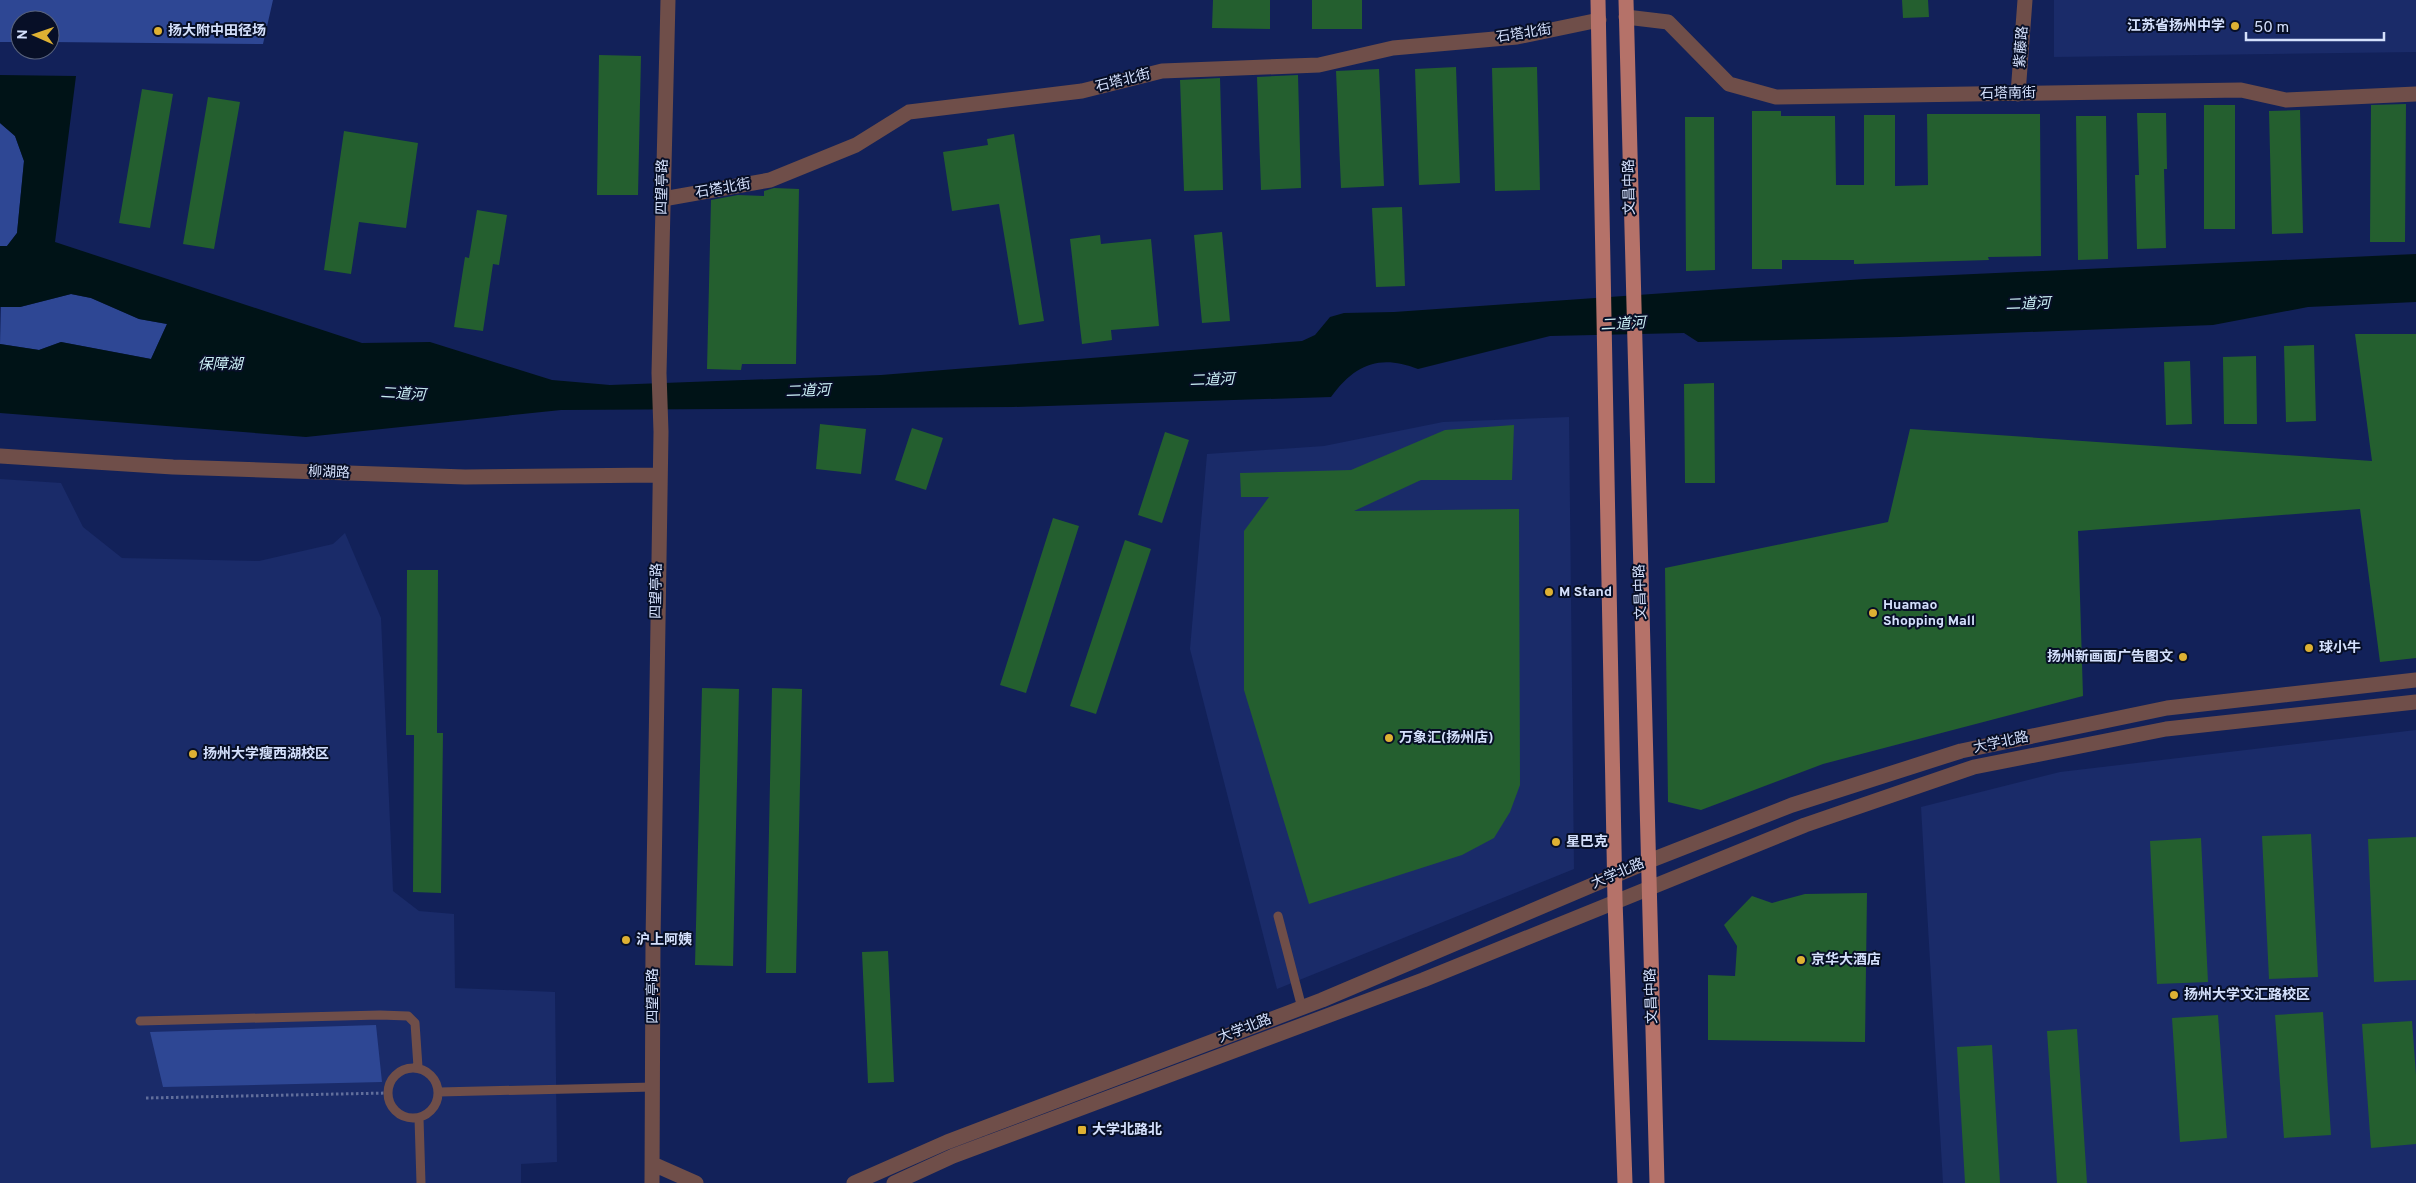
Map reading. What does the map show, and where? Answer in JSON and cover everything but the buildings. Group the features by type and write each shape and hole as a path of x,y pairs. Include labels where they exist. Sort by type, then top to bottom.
{"main road":[{"name":"文昌中路","path":"1598,0 1615,900 1625,1183"},
{"name":"文昌中路","path":"1626,0 1657,1183"}],"street":[{"name":"四望亭路","path":"652,1183 661,432 659,373 668,0"},
{"name":"紫藤路","path":"2018,94 2025,0"},
{"name":"石塔南街","path":"1626,17 1668,22 1729,84 1776,97 2241,90 2286,100 2416,94"},
{"name":"石塔北街","path":"663,199 770,180 856,145 909,112 1082,91 1162,71 1319,66 1392,48 1517,37 1599,20"},
{"name":"柳湖路","path":"0,456 173,467 455,477 659,475"},
{"name":"大学北路","path":"854,1183 947,1142 1302,1008 1649,861 1792,804 1961,751 2167,708 2416,680"},
{"name":"大学北路","path":"894,1183 953,1156 1414,983 1615,900 1805,825 1974,768 2166,729 2416,702"},
{"path":"653,1164 696,1183"}],"lane":[{"path":"1278,916 1302,1008"},
{"path":"140,1021 380,1015 408,1016 416,1023 418,1068"},
{"path":"407,1068 418,1068 429,1072 436,1081 439,1092 436,1104 429,1113 419,1118 408,1118 397,1113 390,1104 388,1093 390,1082 397,1073 407,1068"},
{"path":"439,1092 653,1087"},
{"path":"419,1118 421,1183"}],"path":[{"path":"146,1098 388,1093"}],"shaded area":[{"name":"扬大附中田径场","path":"0,0 273,0 263,44 60,42 60,10 10,10 10,42 0,42"},
{"name":"江苏省扬州中学","path":"2054,0 2416,0 2416,52 2054,57"},
{"path":"0,123 15,136 24,161 17,233 7,246 0,246"},
{"path":"71,294 91,298 139,319 167,324 151,359 61,342 39,350 0,344 1,306 20,307"},
{"path":"1569,417 1574,869 1277,989 1190,649 1207,454 1324,446 1443,422"},
{"name":"扬州大学瘦西湖校区","path":"0,479 61,483 83,527 122,558 259,561 333,544 345,533 381,618 393,891 419,911 454,914 455,988 555,992 557,1162 521,1164 521,1183 0,1183"},
{"name":"扬州大学文汇路校区","path":"2416,730 2416,1183 1943,1183 1921,807 2060,772"},
{"path":"376,1025 382,1082 163,1087 150,1032"}],"water":[{"path":"0,75 76,76 55,242 362,343 430,342 552,380 610,385 881,375 1302,341 1315,335 1330,317 1344,313 1394,312 1865,279 2416,254 2416,302 2308,307 2213,325 1899,337 1698,342 1684,333 1550,336 1418,369 1392,362 1369,365 1349,377 1331,397 1013,407 561,410 306,437 0,413 0,344 39,350 61,342 151,359 167,324 139,319 91,298 71,294 20,307 0,307 0,246 7,246 17,233 24,161 15,136 0,123"}],"place":[{"name":"江苏省扬州中学","path":"2235,26"},
{"name":"扬大附中田径场","path":"158,31"},
{"name":"M Stand","path":"1549,592"},
{"name":"Huamao Shopping Mall","path":"1873,613"},
{"name":"球小牛","path":"2309,648"},
{"name":"扬州新画面广告图文","path":"2183,657"},
{"name":"万象汇(扬州店)","path":"1389,738"},
{"name":"扬州大学瘦西湖校区","path":"193,754"},
{"name":"星巴克","path":"1556,842"},
{"name":"沪上阿姨","path":"626,940"},
{"name":"京华大酒店","path":"1801,960"},
{"name":"扬州大学文汇路校区","path":"2174,995"},
{"name":"大学北路北","path":"1082,1130"}],"water label":[{"name":"二道河","path":"2028,305"},
{"name":"二道河","path":"1623,325"},
{"name":"保障湖","path":"220,365"},
{"name":"二道河","path":"1212,381"},
{"name":"二道河","path":"808,392"},
{"name":"二道河","path":"403,395"}]}
